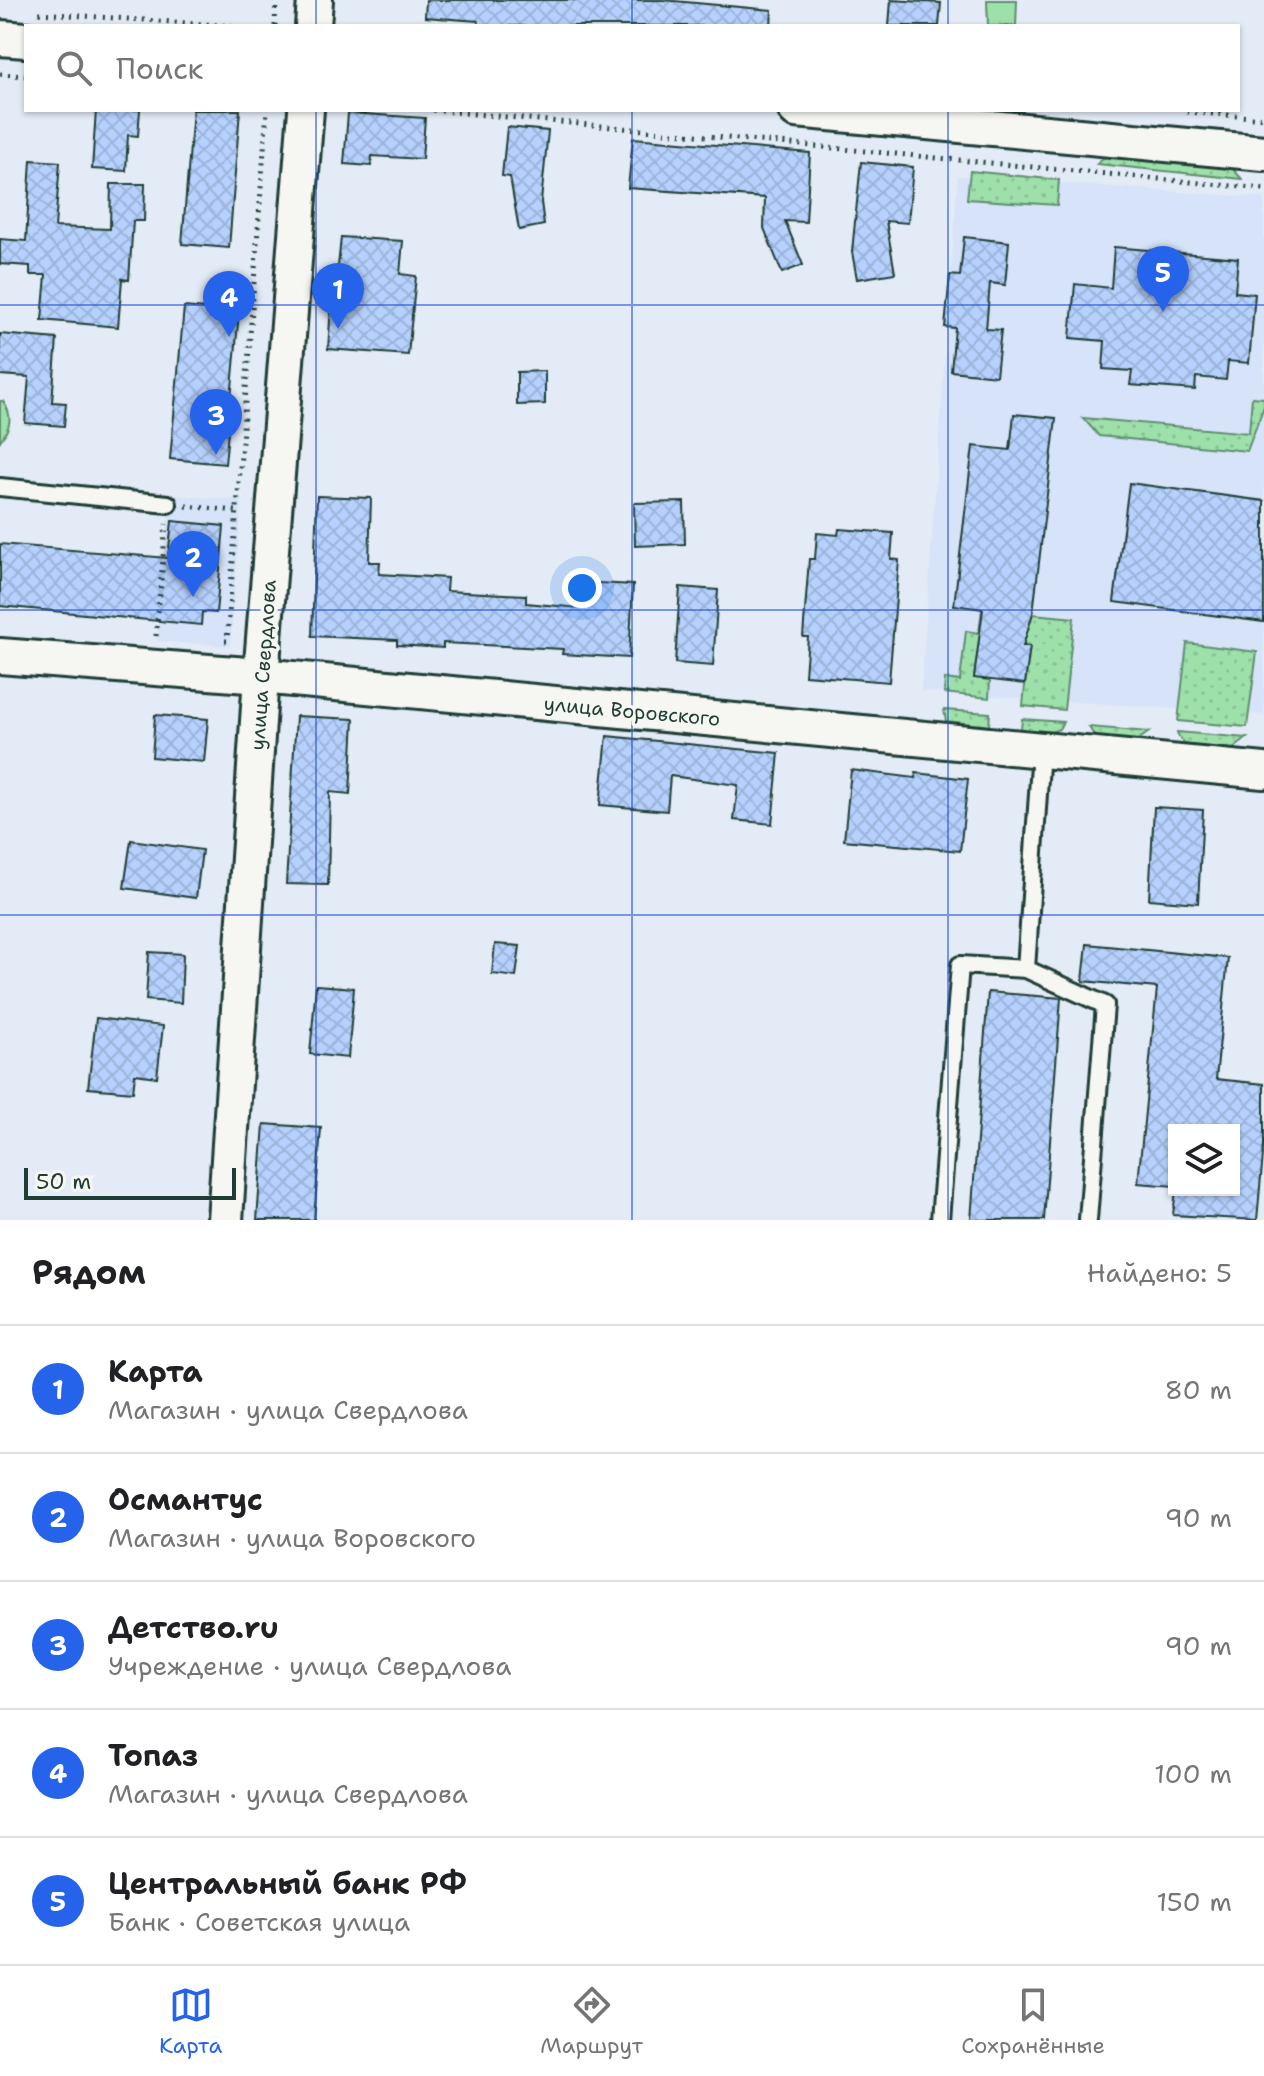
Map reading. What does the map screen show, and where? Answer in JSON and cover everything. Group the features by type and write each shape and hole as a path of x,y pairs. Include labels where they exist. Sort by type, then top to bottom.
{"street":[{"path":"313,24 315,0"},
{"path":"0,38 24,28"},
{"name":"улица Свердлова","path":"225,1220 261,676 306,112"},
{"path":"818,112 1264,153"},
{"name":"улица Воровского","path":"0,656 261,676 1264,771"}],"lane":[{"path":"0,487 168,504"},
{"path":"1026,969 1041,750"},
{"path":"940,1220 960,965 1026,969 1105,1005 1088,1220"}],"path":[{"path":"275,24 276,0"},
{"path":"0,74 24,76"},
{"path":"213,640 227,641 267,112"},
{"path":"454,112 1264,189"},
{"path":"1189,112 1264,118"},
{"path":"156,636 168,504 237,511"},
{"path":"141,635 171,637"}],"shaded area":[{"path":"958,176 1264,198 1264,715 921,691"},
{"path":"170,495 242,500 230,646 157,641"}],"green space":[{"path":"987,0 1017,0 1016,24 988,24"},
{"path":"1106,156 1231,167 1242,179 1097,164"},
{"path":"970,171 1059,180 1057,205 967,199"},
{"path":"1252,397 1264,398 1264,406 1247,451 1099,436 1083,418 1249,433"},
{"path":"0,401 6,406 9,421 0,441"},
{"path":"982,609 1074,618 1064,710 1023,706 1029,646 979,641 974,678 990,680 989,698 944,693 945,679 960,681 966,631 979,633"},
{"path":"1187,643 1257,652 1247,727 1178,721"},
{"path":"944,710 990,713 989,726 946,721"},
{"path":"1022,719 1063,722 1059,729 1048,733 1021,730"},
{"path":"1089,727 1149,732 1135,742 1095,737"},
{"path":"1177,732 1247,738 1232,750 1208,749 1185,744"}],"building":[{"path":"426,0 663,0 772,10 771,24 478,24 478,21 425,17"},
{"path":"891,0 941,3 939,24 889,24"},
{"path":"96,112 140,112 138,136 128,135 126,171 92,169"},
{"path":"193,112 240,112 229,248 182,244"},
{"path":"348,113 425,118 422,159 372,156 371,166 344,164"},
{"path":"507,127 548,131 541,202 544,225 519,230 510,177 502,176"},
{"path":"633,138 810,153 806,222 785,221 803,265 782,273 764,228 765,198 628,188"},
{"path":"31,160 60,162 55,227 110,229 111,184 145,184 144,221 133,221 129,280 122,279 118,327 42,320 46,275 30,275 30,266 0,264 0,239 26,241"},
{"path":"861,162 913,167 908,223 886,221 895,273 857,279 852,252"},
{"path":"341,237 403,241 400,274 416,276 408,355 328,349"},
{"path":"964,237 1009,242 1005,285 990,283 986,329 1001,330 996,376 951,371 955,328 945,327 950,275 960,276"},
{"path":"1114,247 1238,258 1235,292 1255,294 1249,363 1228,361 1226,380 1196,377 1195,390 1130,385 1132,371 1103,369 1105,341 1070,338 1075,284 1111,288"},
{"path":"184,307 239,312 225,464 170,459"},
{"path":"0,334 57,339 52,402 66,403 64,426 25,423 29,377 0,375"},
{"path":"545,371 545,404 517,405 517,372"},
{"path":"1014,414 1056,418 1033,613 1023,646 1030,646 1025,684 974,678 983,609 954,605 973,446 1010,450"},
{"path":"1129,483 1264,501 1264,622 1114,602"},
{"path":"317,496 371,498 369,562 380,562 379,574 447,578 446,591 526,595 526,603 580,608 582,582 633,585 629,658 562,654 563,649 443,643 443,648 397,645 397,640 312,636"},
{"path":"684,502 685,544 635,546 634,503"},
{"path":"172,521 224,526 216,613 202,612 201,625 0,606 0,544 168,558"},
{"path":"839,529 893,533 891,559 899,560 889,682 805,675 808,637 803,637 809,559 815,559 817,533 838,535"},
{"path":"680,587 718,590 713,666 675,663"},
{"path":"155,715 208,719 204,762 152,757"},
{"path":"296,716 354,719 350,794 330,792 328,885 286,884"},
{"path":"607,736 779,753 772,824 734,820 738,785 670,776 667,811 600,805"},
{"path":"851,770 915,778 916,773 968,779 960,851 844,840"},
{"path":"1154,807 1203,810 1198,903 1149,899"},
{"path":"131,840 202,850 196,898 124,888"},
{"path":"495,944 520,946 516,977 492,974"},
{"path":"1087,944 1228,958 1216,1079 1264,1084 1264,1144 1257,1220 1173,1215 1175,1196 1240,1196 1240,1124 1168,1124 1168,1186 1138,1183 1157,988 1083,981"},
{"path":"149,952 183,954 181,1003 146,1000"},
{"path":"316,985 354,988 348,1058 310,1054"},
{"path":"988,992 1061,998 1044,1220 971,1220"},
{"path":"96,1018 163,1026 157,1077 135,1074 133,1092 88,1088"},
{"path":"264,1124 321,1128 314,1220 257,1220"}],"place":[{"name":"Центральный банк РФ","path":"1163,312"},
{"name":"Карта","path":"338,329"},
{"name":"Топаз","path":"229,337"},
{"name":"Детство.ru","path":"216,455"},
{"name":"Османтус","path":"193,597"}]}
